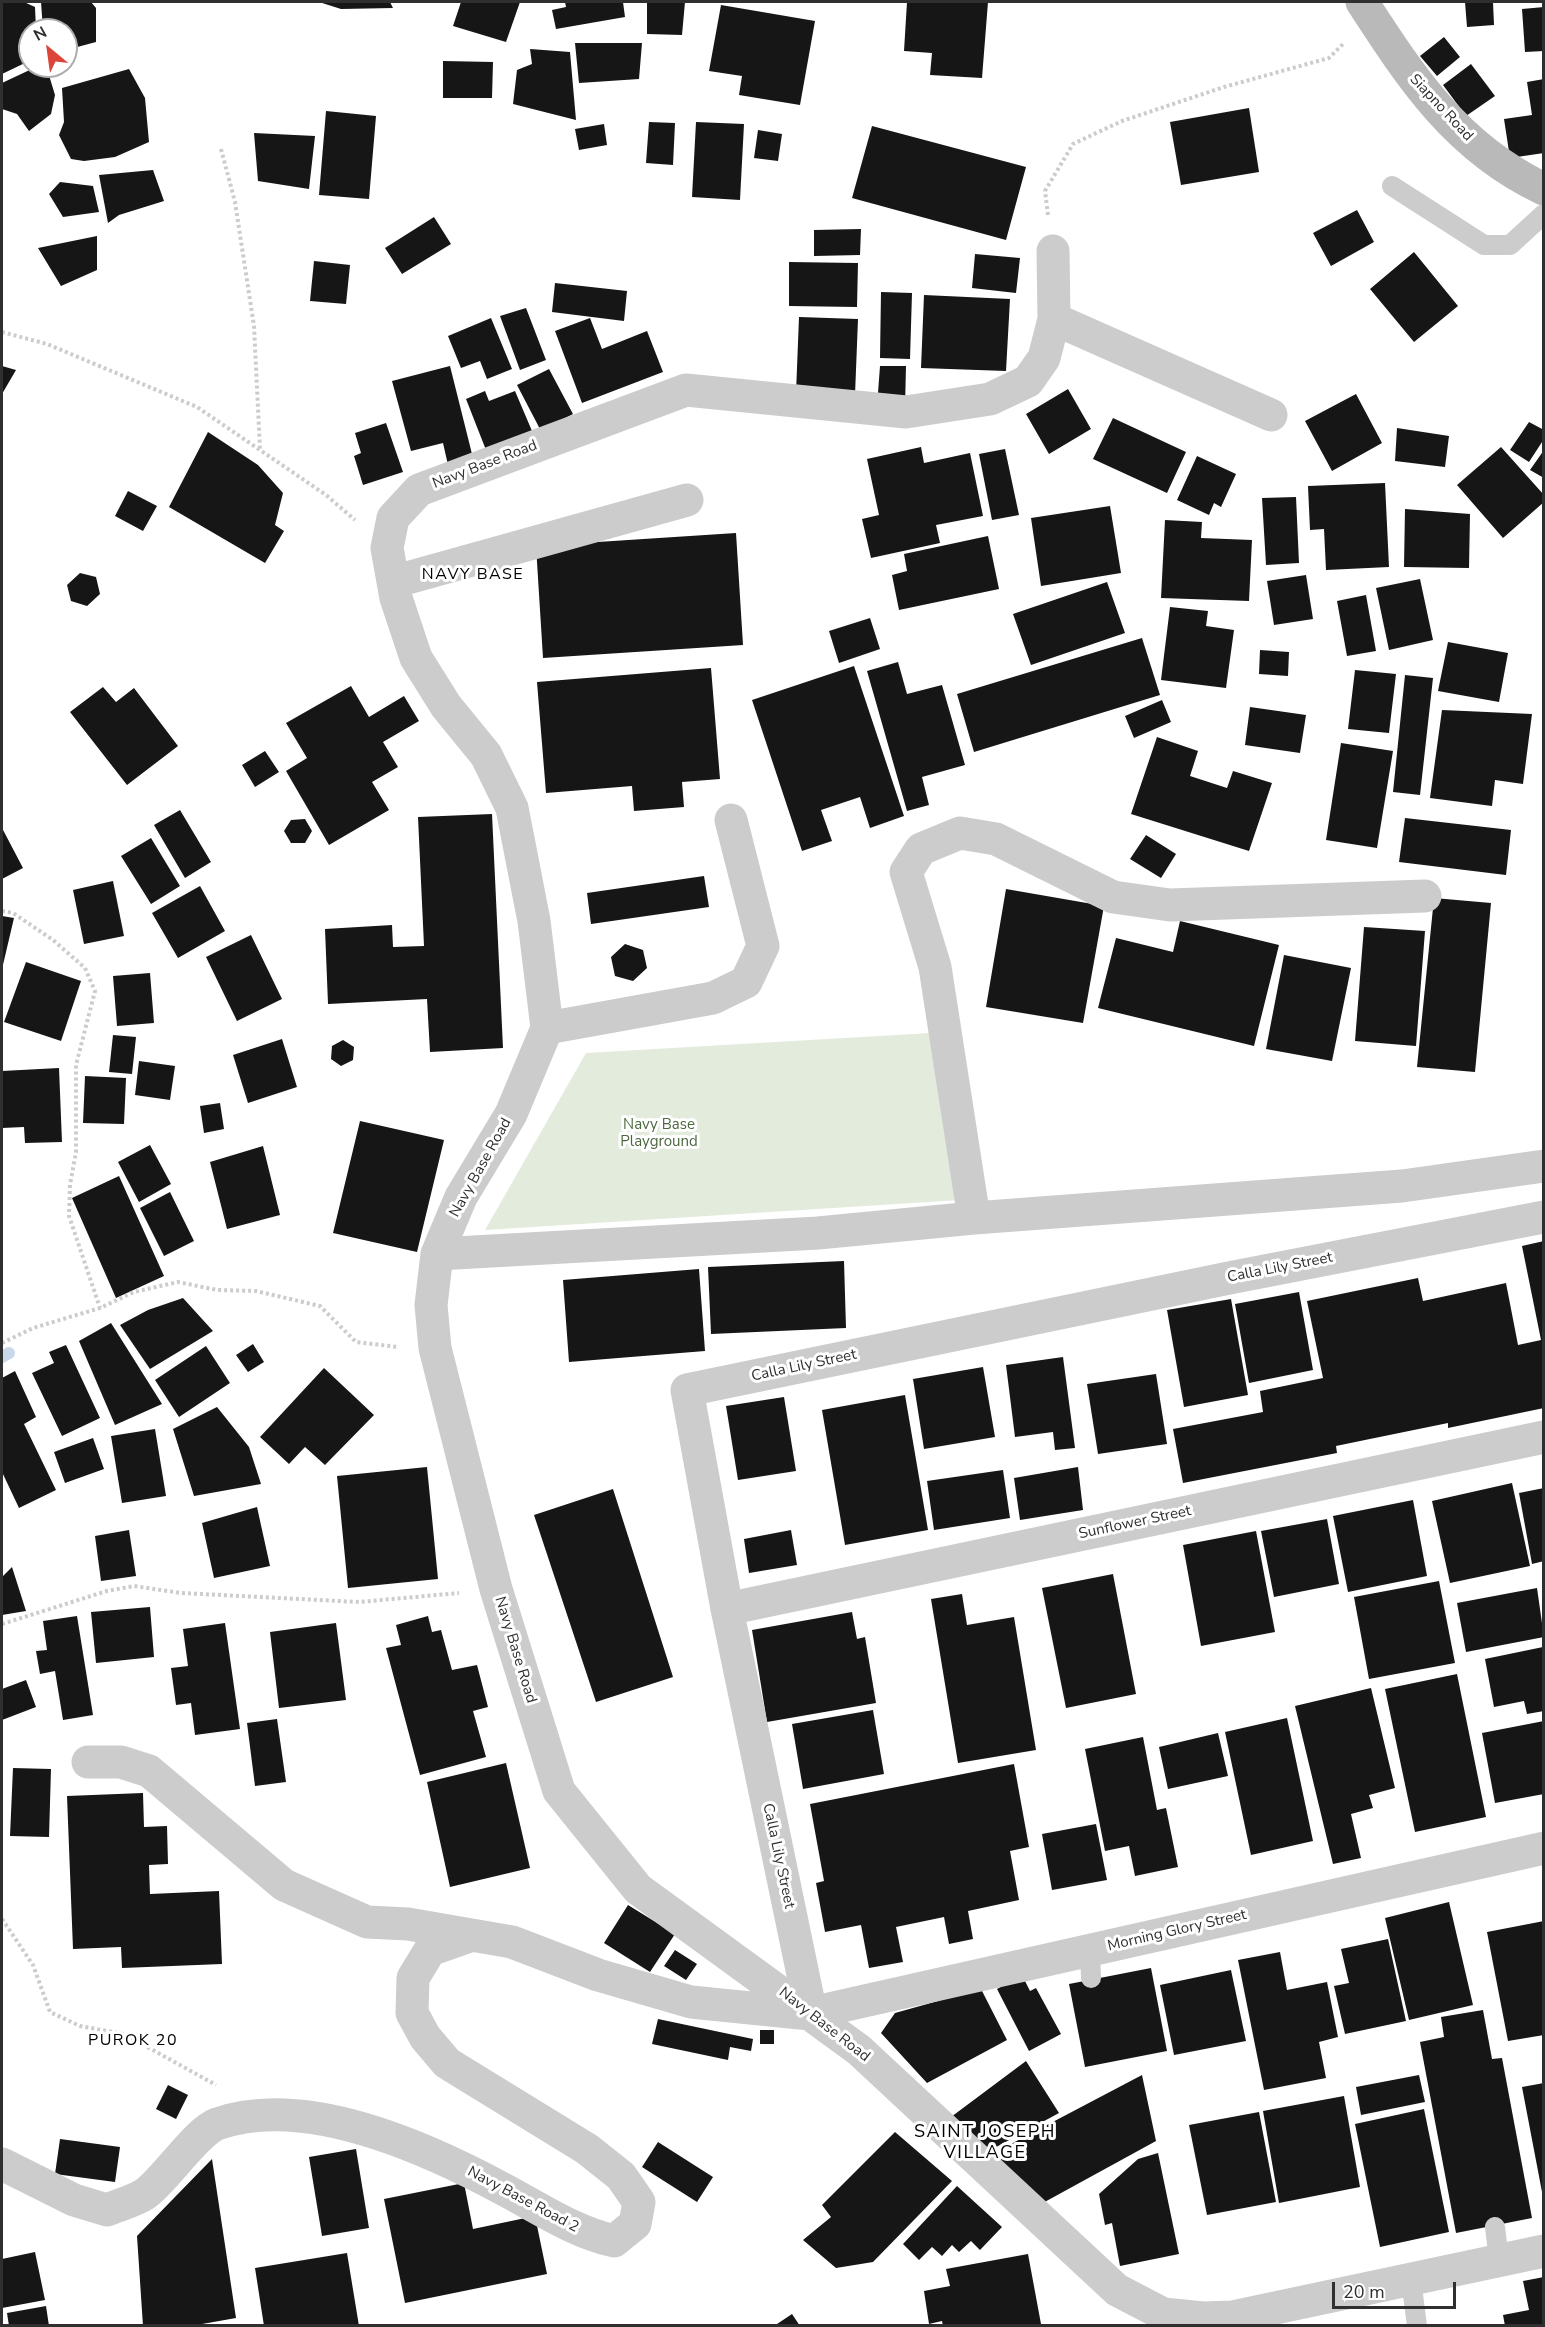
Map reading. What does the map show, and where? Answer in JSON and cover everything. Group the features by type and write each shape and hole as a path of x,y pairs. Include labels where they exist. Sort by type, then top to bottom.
{"street":[{"name":"Siapno Road","path":"1364,5 1401,64 1450,122 1490,158 1544,189"},
{"name":"Navy Base Road","path":"1053,251 1054,319 1044,358 1028,381 990,399 906,412 687,390 419,490 393,518 387,548 393,582 416,658 446,706 486,755 512,808 534,921 547,1029 511,1114 461,1197 437,1254 431,1305 435,1348 496,1590 559,1791 638,1889 859,2050 1117,2290 1163,2314 1242,2321 1411,2279 1544,2251"},
{"path":"1054,319 1271,415"},
{"path":"393,582 687,500"},
{"path":"547,1029 713,998 746,982 763,946 730,820"},
{"path":"974,1218 935,968 906,872 921,849 960,833 996,839 1113,897 1170,905 1425,896"},
{"path":"437,1254 818,1233 974,1218 1402,1186 1544,1166"},
{"name":"Calla Lily Street","path":"811,2013 727,1609 687,1390 1229,1278 1544,1217"},
{"name":"Sunflower Street","path":"727,1609 1544,1437"},
{"path":"88,1762 121,1762 149,1772 284,1886 367,1922 408,1924 470,1936"},
{"name":"Morning Glory Street","path":"811,2013 1090,1964 1544,1848"},
{"name":"Navy Base Road 2","path":"2,2164 74,2200 107,2210 145,2193 213,2126 243,2116 267,2113 346,2125 403,2141 465,2168 588,2235 614,2241 635,2224 639,2202 621,2176 587,2149 447,2063 425,2037 412,2013 412,1978 430,1950 470,1936 512,1942 598,1975 665,1996 697,2002 811,2013"}],"lane":[{"path":"1392,186 1484,245 1510,246 1544,213"},
{"path":"1495,2227 1499,2260"},
{"path":"1411,2279 1417,2325"}],"path":[{"path":"1053,251 1045,191 1073,144 1122,121 1224,87 1329,58 1351,38 1364,5"},
{"path":"221,149 235,202 254,326 260,450"},
{"path":"2,332 46,344 197,407 326,495 387,548"},
{"path":"2,911 13,913 53,940 86,968 95,991 76,1065 76,1152 70,1185 69,1216 100,1308"},
{"path":"2,1343 33,1328 100,1308 134,1292 178,1282 217,1290 256,1291 320,1306 356,1342 405,1348 435,1348"},
{"path":"2,1624 99,1594 134,1586 181,1593 359,1602 496,1590"},
{"path":"2,1919 33,1965 50,2012 80,2026 124,2034 267,2113"}],"green space":[{"name":"Navy Base Playground","path":"948,1032 960,1200 485,1230 586,1053"}],"building":[{"path":"2,2 24,2 35,7 35,18 18,18 18,66 2,74"},
{"path":"41,2 91,2 96,8 96,42 78,47 78,18 42,18"},
{"path":"319,2 390,2 393,8 341,9"},
{"path":"461,2 520,2 506,42 453,26"},
{"path":"565,2 623,2 625,17 556,29 552,10 566,7"},
{"path":"647,2 685,2 682,35 647,34"},
{"path":"907,2 988,2 982,78 930,75 932,53 904,51"},
{"path":"1465,2 1493,2 1494,25 1467,27"},
{"path":"721,5 815,21 800,105 739,95 742,76 709,71"},
{"path":"1544,7 1544,51 1525,52 1522,9"},
{"path":"1444,37 1460,57 1437,76 1420,56"},
{"path":"575,43 642,43 639,79 579,83"},
{"path":"530,49 570,52 576,120 513,104 517,70 532,64"},
{"path":"443,61 493,62 492,98 443,98"},
{"path":"1471,64 1495,96 1466,116 1443,85"},
{"path":"129,69 145,98 149,142 115,157 84,161 71,159 59,135 64,122 62,88"},
{"path":"18,75 18,78 50,78 55,95 51,114 29,131 17,114 2,109 2,83"},
{"path":"1544,79 1544,153 1510,158 1504,119 1532,115 1527,82"},
{"path":"1249,108 1259,172 1181,185 1170,122"},
{"path":"326,111 376,116 369,199 319,195"},
{"path":"649,122 675,123 673,165 646,163"},
{"path":"696,122 744,124 740,200 692,197"},
{"path":"604,124 607,145 579,150 575,129"},
{"path":"872,126 1026,167 1006,240 852,198"},
{"path":"758,130 782,134 778,161 754,158"},
{"path":"254,133 315,136 309,189 258,181"},
{"path":"153,170 164,201 119,215 108,223 99,175"},
{"path":"60,182 93,186 99,212 63,217 49,194"},
{"path":"1357,210 1374,242 1331,266 1313,233"},
{"path":"434,217 451,244 402,274 385,248"},
{"path":"861,229 860,255 814,256 814,230"},
{"path":"97,236 97,270 61,286 38,248"},
{"path":"1414,252 1458,306 1414,342 1370,289"},
{"path":"975,254 1020,258 1016,293 972,288"},
{"path":"314,261 350,265 346,304 310,301"},
{"path":"789,262 858,263 857,307 789,306"},
{"path":"555,283 627,291 624,321 552,312"},
{"path":"881,292 912,293 910,359 880,358"},
{"path":"924,295 1010,299 1006,371 921,368"},
{"path":"526,308 546,360 520,370 500,316"},
{"path":"799,317 858,319 855,395 796,393"},
{"path":"491,318 512,369 487,379 480,361 461,368 448,336"},
{"path":"590,318 602,349 647,331 663,372 582,403 555,331"},
{"path":"2,366 16,370 2,394"},
{"path":"450,366 473,458 448,465 443,443 411,451 392,381"},
{"path":"880,366 906,366 905,407 877,406"},
{"path":"549,369 573,414 541,431 517,385"},
{"path":"1068,389 1091,429 1049,454 1026,414"},
{"path":"485,391 489,401 515,391 532,431 486,450 466,399"},
{"path":"1356,394 1382,443 1332,471 1305,421"},
{"path":"1113,418 1186,452 1167,493 1093,459"},
{"path":"1529,422 1544,430 1544,439 1529,462 1510,450"},
{"path":"386,423 403,472 363,485 354,456 361,453 355,433"},
{"path":"1397,428 1449,436 1445,467 1395,461"},
{"path":"208,432 258,465 283,493 275,525 284,531 265,563 169,507"},
{"path":"921,447 924,463 970,453 983,516 936,525 940,543 871,558 862,519 879,515 867,459"},
{"path":"1501,447 1544,495 1544,502 1503,538 1457,485"},
{"path":"1005,449 1019,515 992,520 979,454"},
{"path":"1544,450 1544,478 1530,470"},
{"path":"1197,456 1236,474 1221,507 1214,503 1209,515 1177,500"},
{"path":"1385,483 1389,567 1326,570 1324,529 1310,530 1308,486"},
{"path":"128,491 157,506 143,531 115,516"},
{"path":"1296,497 1299,563 1266,565 1262,498"},
{"path":"1110,506 1121,573 1041,586 1031,518"},
{"path":"1405,509 1470,514 1469,568 1404,567"},
{"path":"1165,520 1202,522 1201,538 1252,540 1249,601 1161,598"},
{"path":"736,533 743,645 543,658 536,546"},
{"path":"988,536 999,589 899,610 892,575 907,571 904,554"},
{"path":"80,573 96,577 100,594 87,606 71,601 67,585"},
{"path":"1306,575 1313,619 1274,625 1267,581"},
{"path":"1420,579 1433,640 1389,650 1376,588"},
{"path":"1107,582 1125,633 1031,665 1013,614"},
{"path":"1366,595 1376,651 1347,656 1337,601"},
{"path":"1170,607 1208,611 1206,626 1234,630 1226,688 1161,680"},
{"path":"870,618 880,649 839,663 829,631"},
{"path":"1142,638 1160,695 974,752 957,694"},
{"path":"1448,642 1508,653 1499,702 1438,691"},
{"path":"1260,650 1289,652 1288,676 1259,674"},
{"path":"898,662 907,694 942,685 965,765 922,777 929,805 907,811 867,671"},
{"path":"854,666 904,816 870,828 860,797 821,810 832,841 802,851 752,700"},
{"path":"711,668 720,779 682,782 684,807 634,811 632,786 546,793 537,682"},
{"path":"1355,670 1396,674 1389,733 1348,729"},
{"path":"1405,675 1433,678 1420,795 1393,792"},
{"path":"351,686 369,717 404,696 419,721 383,742 398,767 372,782 389,810 329,845 286,771 307,758 286,723"},
{"path":"103,687 116,702 134,688 178,746 127,785 70,712"},
{"path":"1162,700 1171,722 1134,738 1125,716"},
{"path":"1250,707 1306,715 1300,753 1245,745"},
{"path":"1442,710 1532,714 1523,784 1495,780 1492,806 1430,798"},
{"path":"1157,737 1198,751 1190,776 1227,788 1233,771 1272,783 1249,851 1131,814"},
{"path":"1341,743 1393,751 1377,848 1326,840"},
{"path":"265,751 279,772 255,787 242,765"},
{"path":"180,810 211,862 185,878 154,825"},
{"path":"492,814 503,1048 430,1052 427,999 328,1004 325,929 392,925 393,947 424,946 418,817"},
{"path":"1405,818 1511,830 1506,875 1399,862"},
{"path":"305,819 312,831 305,843 291,843 284,831 291,820"},
{"path":"2,828 23,868 2,879"},
{"path":"1146,835 1176,854 1161,878 1130,859"},
{"path":"151,838 180,886 151,904 121,856"},
{"path":"704,876 709,907 591,924 587,893"},
{"path":"113,881 124,936 84,944 73,890"},
{"path":"200,886 225,931 178,958 152,913"},
{"path":"1006,889 1104,906 1083,1023 986,1007"},
{"path":"1434,898 1491,903 1475,1072 1417,1067"},
{"path":"2,916 14,918 2,969"},
{"path":"1180,921 1279,945 1254,1046 1098,1008 1116,938 1173,952"},
{"path":"1364,927 1425,931 1416,1046 1355,1041"},
{"path":"251,935 282,999 237,1021 206,957"},
{"path":"625,944 643,950 647,968 633,981 615,976 611,957"},
{"path":"1284,955 1351,968 1332,1061 1266,1049"},
{"path":"26,962 81,981 61,1041 4,1022"},
{"path":"150,973 154,1023 117,1026 113,976"},
{"path":"113,1035 136,1037 132,1074 109,1072"},
{"path":"282,1039 297,1087 248,1103 233,1055"},
{"path":"343,1040 354,1047 353,1060 341,1066 331,1059 332,1046"},
{"path":"139,1061 175,1066 170,1100 135,1095"},
{"path":"59,1068 62,1142 25,1143 24,1127 2,1128 2,1071"},
{"path":"85,1076 126,1078 124,1124 83,1123"},
{"path":"220,1103 224,1129 204,1133 200,1106"},
{"path":"360,1121 444,1140 417,1252 333,1233"},
{"path":"150,1145 171,1184 139,1202 118,1162"},
{"path":"263,1146 280,1215 227,1229 210,1162"},
{"path":"119,1176 164,1276 116,1298 72,1198"},
{"path":"170,1192 194,1241 164,1256 140,1208"},
{"path":"1544,1241 1544,1408 1448,1428 1448,1423 1336,1446 1337,1453 1183,1483 1173,1429 1263,1412 1260,1391 1323,1378 1307,1301 1418,1278 1423,1301 1506,1283 1518,1345 1541,1340 1522,1246"},
{"path":"844,1261 846,1328 711,1334 708,1267"},
{"path":"699,1269 705,1351 569,1362 563,1280"},
{"path":"1299,1292 1313,1370 1249,1383 1235,1304"},
{"path":"183,1298 213,1331 150,1369 120,1325 148,1310"},
{"path":"1231,1299 1248,1395 1184,1407 1167,1310"},
{"path":"111,1323 162,1404 115,1425 79,1341"},
{"path":"253,1344 264,1362 248,1372 236,1355"},
{"path":"66,1345 100,1418 62,1436 32,1373 54,1363 49,1352"},
{"path":"206,1346 230,1383 179,1417 155,1380"},
{"path":"1063,1357 1075,1448 1055,1450 1053,1432 1015,1437 1006,1365"},
{"path":"983,1367 995,1437 924,1449 913,1379"},
{"path":"324,1368 374,1415 325,1465 305,1447 289,1464 260,1437"},
{"path":"15,1371 36,1417 24,1424 56,1490 19,1508 2,1472 2,1378"},
{"path":"1156,1374 1167,1444 1098,1454 1087,1384"},
{"path":"905,1395 928,1530 845,1545 822,1410"},
{"path":"784,1397 796,1471 738,1480 726,1406"},
{"path":"217,1407 249,1447 261,1484 194,1496 173,1429"},
{"path":"155,1429 166,1496 122,1503 111,1436"},
{"path":"93,1438 104,1469 65,1483 54,1452"},
{"path":"427,1467 438,1579 348,1588 337,1476"},
{"path":"1078,1467 1083,1510 1020,1520 1014,1478"},
{"path":"1003,1470 1010,1518 934,1530 927,1481"},
{"path":"1512,1483 1530,1566 1450,1583 1432,1501"},
{"path":"1544,1488 1544,1561 1532,1564 1519,1493"},
{"path":"613,1489 673,1677 596,1702 534,1515"},
{"path":"1413,1500 1427,1576 1348,1592 1333,1516"},
{"path":"257,1507 270,1566 214,1578 202,1523"},
{"path":"1327,1519 1339,1584 1274,1597 1261,1531"},
{"path":"129,1530 136,1576 101,1581 95,1536"},
{"path":"791,1530 797,1565 749,1573 744,1539"},
{"path":"1256,1531 1275,1632 1201,1646 1183,1545"},
{"path":"12,1567 26,1611 2,1615 2,1577"},
{"path":"1113,1574 1136,1694 1066,1708 1042,1588"},
{"path":"1439,1581 1455,1663 1369,1679 1354,1597"},
{"path":"1537,1588 1544,1637 1466,1652 1457,1603"},
{"path":"962,1594 967,1625 1014,1617 1036,1750 958,1763 931,1599"},
{"path":"150,1607 154,1657 96,1663 91,1612"},
{"path":"852,1612 857,1639 865,1637 876,1703 767,1722 752,1630"},
{"path":"77,1616 93,1715 63,1720 55,1671 40,1674 36,1651 47,1650 43,1621"},
{"path":"428,1616 432,1632 441,1630 452,1670 477,1665 488,1707 473,1711 486,1757 420,1775 386,1648 401,1645 396,1625"},
{"path":"225,1623 240,1729 195,1735 191,1703 176,1705 171,1668 188,1666 183,1629"},
{"path":"336,1623 346,1700 279,1708 270,1632"},
{"path":"1543,1647 1544,1711 1527,1714 1524,1701 1494,1707 1485,1659"},
{"path":"1457,1674 1486,1817 1415,1832 1385,1689"},
{"path":"26,1680 36,1707 2,1720 2,1689"},
{"path":"1371,1688 1395,1788 1369,1795 1373,1808 1351,1814 1361,1858 1333,1864 1295,1706"},
{"path":"873,1710 884,1774 803,1789 792,1724"},
{"path":"1287,1718 1313,1841 1251,1855 1225,1732"},
{"path":"277,1719 286,1782 255,1786 247,1723"},
{"path":"1544,1721 1544,1794 1495,1803 1482,1733"},
{"path":"1218,1733 1228,1776 1168,1789 1159,1747"},
{"path":"1143,1737 1157,1810 1166,1808 1178,1867 1135,1876 1129,1846 1105,1851 1085,1749"},
{"path":"506,1763 530,1868 450,1887 427,1782"},
{"path":"1014,1764 1029,1847 1010,1851 1019,1900 968,1911 973,1939 949,1944 944,1917 896,1927 903,1962 869,1968 861,1925 825,1932 816,1883 824,1881 810,1804"},
{"path":"13,1768 51,1769 49,1837 10,1836"},
{"path":"143,1793 144,1827 167,1826 168,1864 149,1865 150,1894 219,1891 222,1964 122,1968 121,1947 73,1949 67,1796"},
{"path":"1096,1824 1107,1880 1052,1890 1042,1834"},
{"path":"1449,1902 1473,2005 1409,2020 1385,1918"},
{"path":"628,1905 675,1934 650,1972 604,1943"},
{"path":"1544,1921 1544,2035 1508,2041 1487,1932"},
{"path":"1388,1939 1406,2021 1345,2034 1334,1986 1349,1983 1341,1949"},
{"path":"675,1950 697,1964 686,1980 664,1966"},
{"path":"1280,1952 1287,1990 1327,1982 1338,2037 1319,2042 1326,2078 1264,2090 1238,1960"},
{"path":"1151,1968 1167,2051 1085,2067 1069,1984"},
{"path":"1231,1970 1246,2041 1174,2055 1160,1985"},
{"path":"1022,1975 1030,1991 1036,1988 1061,2034 1029,2051 997,1989"},
{"path":"981,1989 1007,2040 927,2083 881,2033 895,2013"},
{"path":"1483,2010 1492,2059 1502,2058 1532,2218 1456,2233 1420,2042 1444,2037 1441,2017"},
{"path":"658,2019 753,2039 751,2051 730,2047 728,2060 652,2044"},
{"path":"760,2030 774,2030 774,2044 760,2044"},
{"path":"1026,2061 1059,2113 987,2152 951,2117"},
{"path":"1142,2075 1156,2141 1041,2204 990,2155"},
{"path":"1419,2075 1425,2102 1361,2115 1356,2087"},
{"path":"1544,2083 1544,2192 1542,2192 1522,2087"},
{"path":"168,2085 188,2095 176,2119 156,2109"},
{"path":"1344,2096 1360,2187 1279,2203 1263,2111"},
{"path":"1424,2109 1449,2232 1380,2247 1355,2124"},
{"path":"1259,2112 1276,2202 1207,2215 1189,2125"},
{"path":"895,2132 952,2181 873,2262 836,2268 803,2240 831,2217 822,2205"},
{"path":"60,2139 120,2147 115,2182 55,2174"},
{"path":"658,2142 713,2177 697,2202 642,2167"},
{"path":"356,2149 369,2228 322,2236 309,2157"},
{"path":"1158,2153 1179,2254 1120,2266 1112,2223 1105,2225 1099,2194 1138,2159"},
{"path":"212,2159 236,2318 191,2326 143,2326 137,2236"},
{"path":"464,2183 473,2229 535,2216 547,2274 405,2303 384,2199"},
{"path":"957,2186 1002,2227 980,2250 971,2241 959,2252 952,2245 942,2256 932,2247 919,2260 903,2244"},
{"path":"35,2252 45,2300 2,2308 2,2259"},
{"path":"347,2253 359,2326 264,2326 255,2268"},
{"path":"1028,2254 1041,2324 943,2326 942,2321 929,2324 924,2291 950,2286 946,2269"},
{"path":"1544,2277 1544,2326 1505,2326 1503,2315 1529,2310 1523,2281"},
{"path":"46,2306 49,2326 9,2326 7,2313"},
{"path":"792,2314 800,2326 774,2326"}],"waterway":[{"path":"2,1357 9,1353"}],"district":[{"name":"NAVY BASE","path":"473,575"},
{"name":"PUROK 20","path":"133,2041"},
{"name":"SAINT JOSEPH VILLAGE","path":"985,2143"}]}
